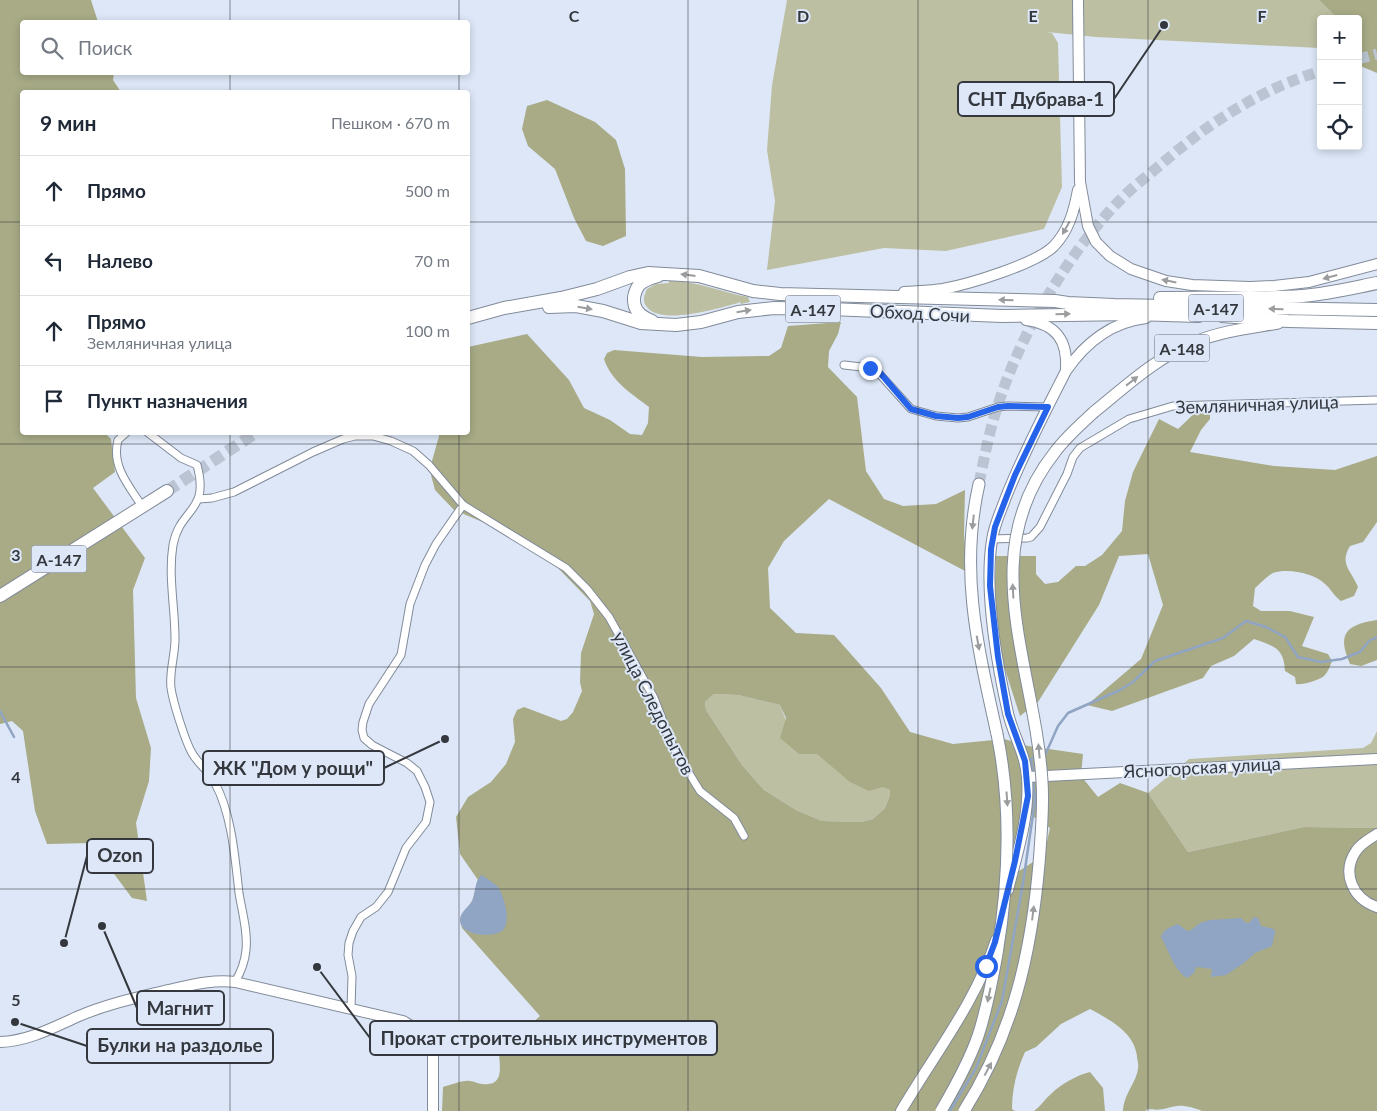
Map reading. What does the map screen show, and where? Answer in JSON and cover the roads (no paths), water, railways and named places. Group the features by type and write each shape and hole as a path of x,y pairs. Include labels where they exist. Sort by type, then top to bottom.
{"highway":[{"name":"Обход Сочи","path":"470,318 504,308 597,290 638,274 699,276 768,293 1055,301"},
{"name":"А-147","path":"658,324 636,311 634,306 635,292 642,283 665,274"},
{"name":"А-147","path":"1055,301 1304,296 1347,290 1377,283"},
{"name":"А-147","path":"1055,301 1068,304 1377,310"},
{"name":"Обход Сочи","path":"470,319 548,307 576,306 603,311 641,323 676,325 738,312 774,308 1002,316 1120,314 1229,316 1288,321 1377,323"},
{"name":"А-147","path":"0,596 167,491"}],"main road":[{"name":"А-148","path":"964,1111 991,1064 1004,1035 1018,992 1032,925 1038,877 1042,833 1042,782 1037,732 1013,601 1012,578 1017,531 1028,496 1041,472 1069,436 1094,412 1156,364 1188,345 1226,332 1288,321"},
{"path":"941,1111 969,1058 986,1008 998,947 1006,865 1008,811 1005,778 977,642 971,591 972,528 979,484"}],"street":[{"path":"1078,0 1080,182"},
{"name":"А-147","path":"1080,182 1085,216 1096,242 1120,263 1154,278 1192,285 1274,286 1309,282 1377,264"},
{"name":"А-147","path":"866,297 884,292 926,291 950,287 1007,270 1040,257 1054,246 1067,228 1080,182"},
{"name":"А-147","path":"1066,370 1085,346 1099,334 1138,319 1164,315"},
{"name":"А-147","path":"1002,316 1039,322 1056,333 1063,341 1066,350 1066,370"},
{"path":"844,365 876,370 911,409 942,416 968,417 998,407 1008,406 1048,407"},
{"path":"902,1111 968,1003 989,958 1002,916 1019,844 1028,796 1027,777 1025,761 1008,714 998,657 990,586 992,539 996,523 1015,475 1066,370"},
{"name":"Земляничная улица","path":"992,539 1031,537 1040,527 1067,474 1075,452 1129,419 1173,406 1377,400"},
{"path":"122,435 116,446 118,465 142,506"},
{"path":"151,435 181,458 197,465 201,484 199,499 181,525 173,544 171,587 175,638 170,676 171,688 192,753 216,784 223,802 236,857 246,948 242,966 235,982"},
{"name":"улица Следопытов","path":"199,499 234,492 313,452 355,436 374,436 413,451 429,465 463,505 566,568 587,589 609,617 654,698 673,747 700,791 734,818 744,836"},
{"path":"351,1009 352,976 348,955 353,931 361,917 376,907 388,892 406,848 426,822 430,802 426,787 416,771 407,763 372,745 364,738 363,722 369,704 401,655 410,604 425,565 436,544 463,505"},
{"name":"Ясногорская улица","path":"1027,777 1377,759"},
{"path":"1377,834 1356,850 1350,869 1350,880 1354,890 1362,899 1377,907"},
{"path":"0,1042 10,1042 34,1036 120,1001 202,982 235,982 403,1020 426,1036 433,1050 432,1111"}],"water":[{"path":"482,875 498,887 505,903 507,916 505,927 502,931 484,935 465,929 461,925 460,919 461,914 471,903 476,884"},
{"path":"1254,917 1258,918 1261,926 1274,929 1272,946 1255,953 1226,975 1211,977 1212,969 1196,967 1194,973 1187,978 1182,975 1175,965 1161,937 1165,930 1178,924 1187,931 1200,923 1210,920 1241,918 1246,923 1249,923"}],"waterway":[{"path":"1043,754 1046,753 1058,726 1068,713 1120,690 1133,682 1155,661 1223,638 1246,621 1266,627 1285,637 1298,657 1321,662 1342,659 1360,652 1369,641 1377,637"},
{"path":"0,711 14,737"},
{"path":"1033,774 1031,759 1035,757"},
{"path":"950,1111 976,1068 1002,1001 1023,883 1035,801 1033,780"}],"tunnel":[{"path":"1362,58 1377,54"},
{"path":"979,484 998,404 1023,341 1068,264 1103,218 1138,184 1182,147 1219,120 1278,87 1317,72"},
{"path":"167,491 252,435"}],"place":[{"name":"СНТ Дубрава-1","path":"1164,25"},
{"name":"ЖК \"Дом у рощи\"","path":"445,739"},
{"name":"Магнит","path":"102,926"},
{"name":"Ozon","path":"64,943"},
{"name":"Прокат строительных инструментов","path":"317,967"},
{"name":"Булки на раздолье","path":"15,1022"}]}
